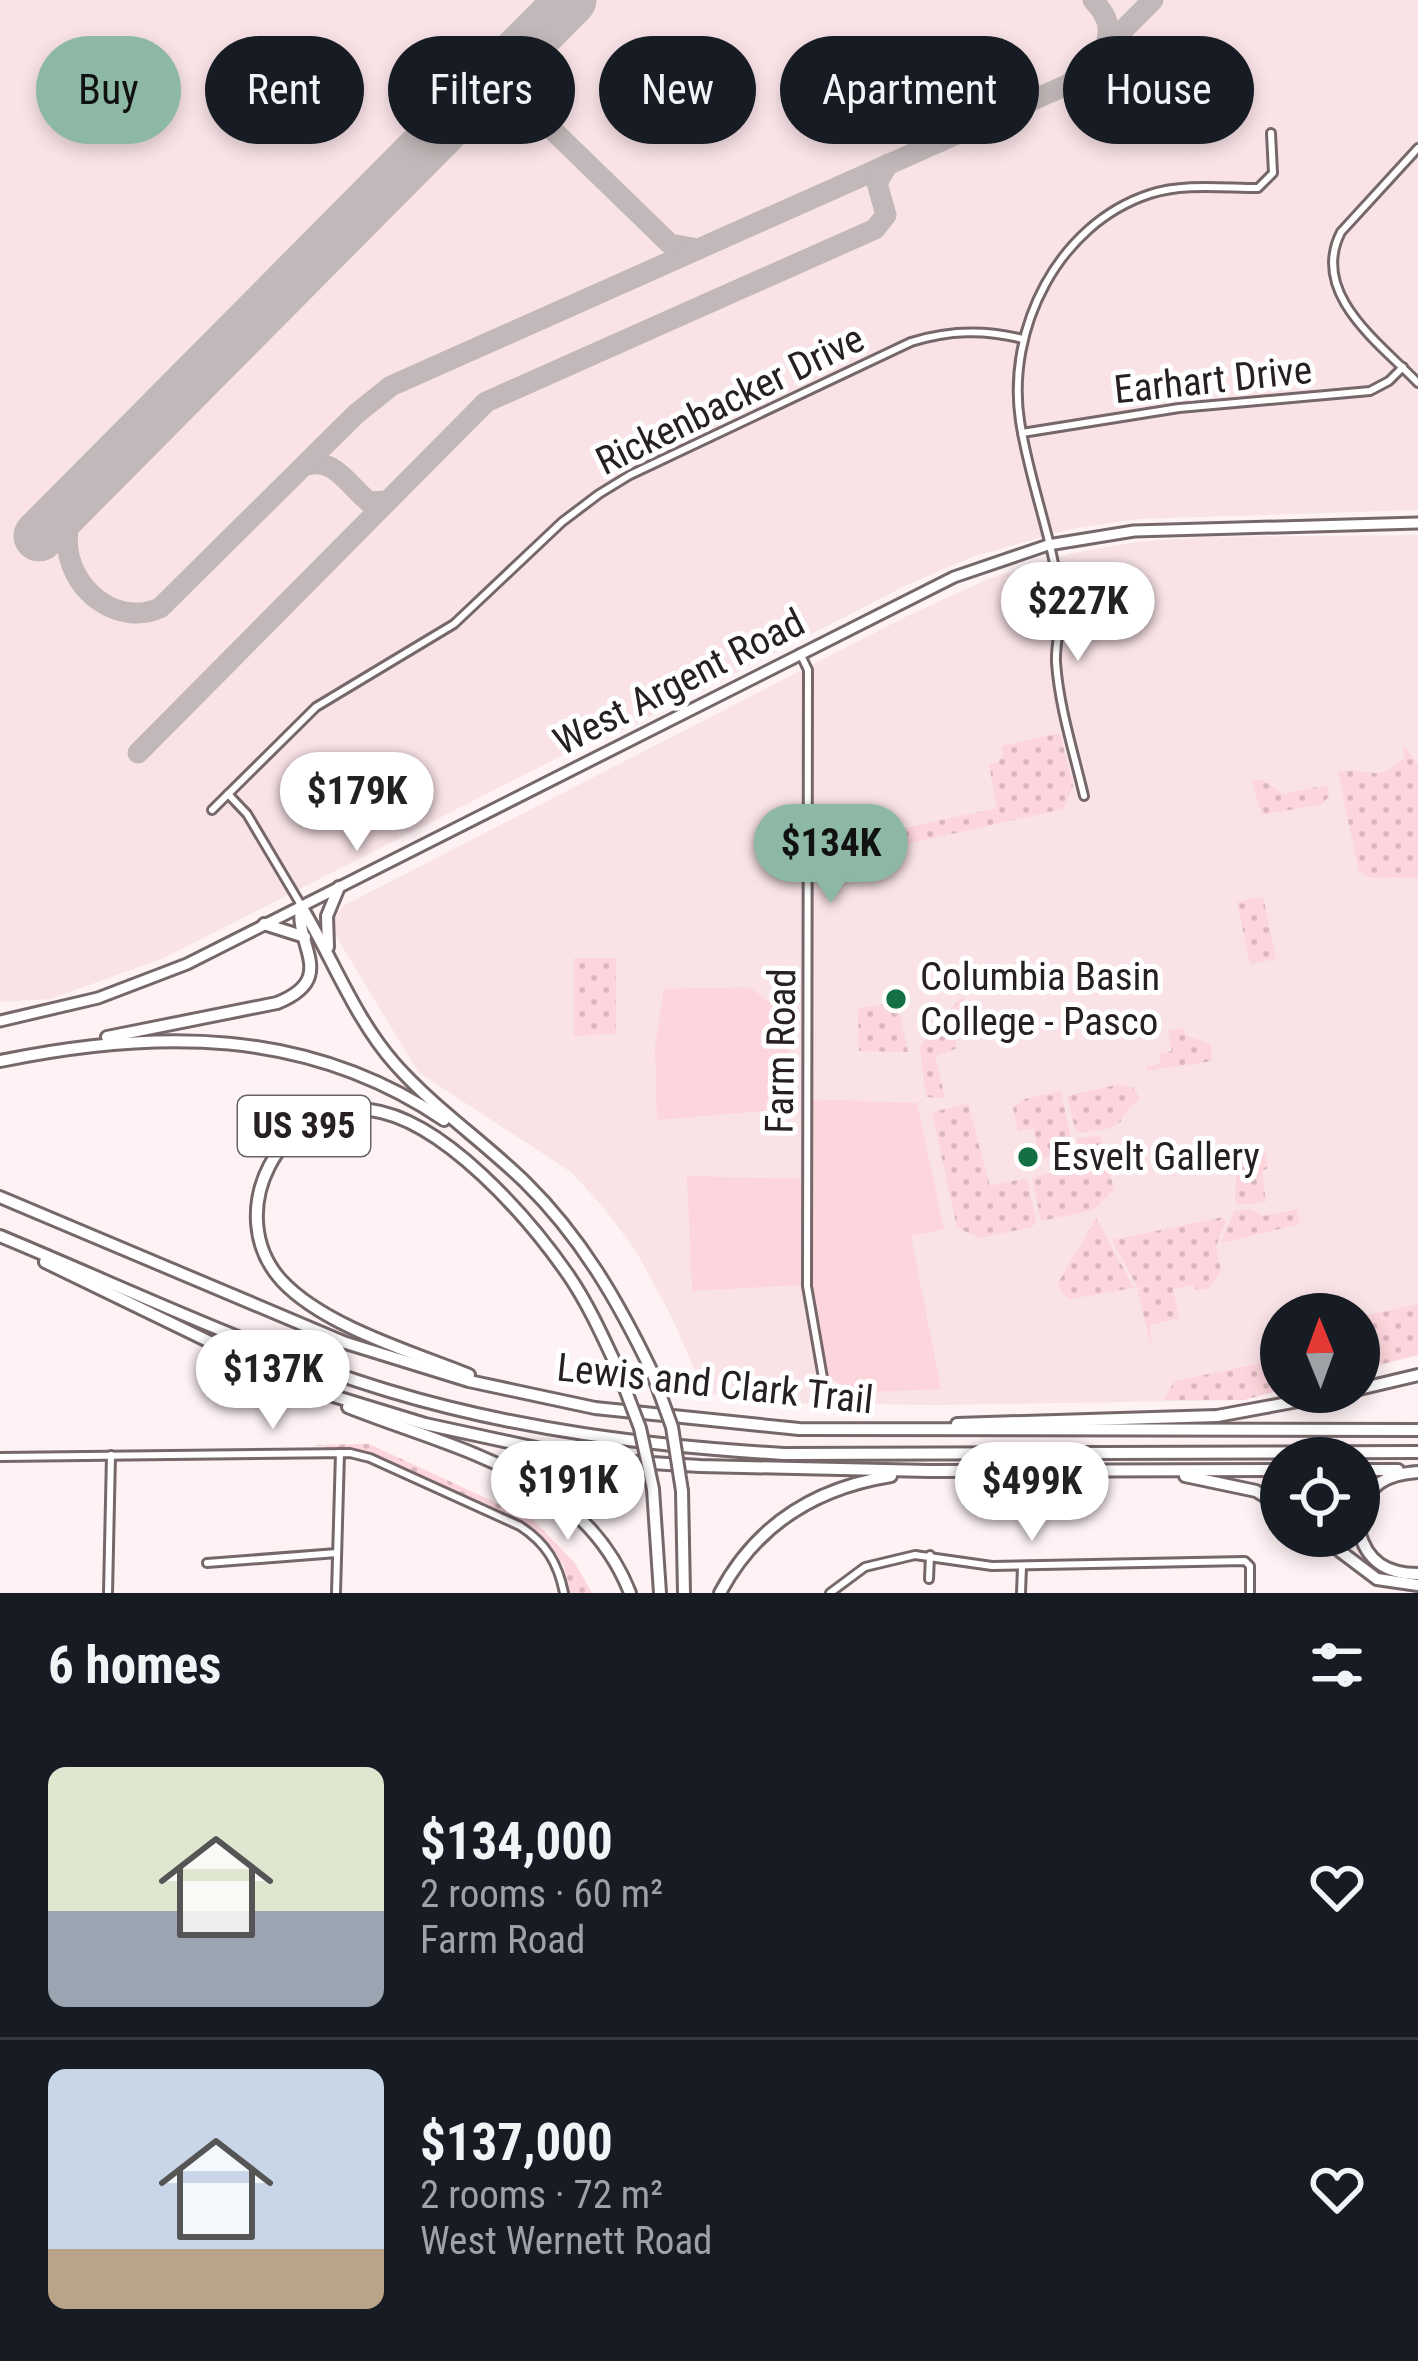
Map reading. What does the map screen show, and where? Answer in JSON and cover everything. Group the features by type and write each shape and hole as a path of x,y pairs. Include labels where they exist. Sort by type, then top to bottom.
{"highway":[{"path":"328,950 327,916 339,887"},
{"path":"0,1061 291,998 307,982 311,967 298,922 301,906"},
{"path":"301,906 392,1061 540,1198 576,1239 613,1295 652,1372 672,1426 682,1491 684,1593"},
{"path":"264,924 304,937"},
{"path":"65,1048 158,1038 264,1047 390,1088 482,1144"},
{"name":"US 395","path":"511,1391 395,1346 313,1306 278,1276 259,1238 256,1205 265,1172 284,1141 308,1123 336,1112 367,1109 397,1117 424,1131 508,1202 544,1243 572,1279 616,1365 640,1428 653,1489 660,1593"},
{"path":"0,1197 346,1343 511,1391"},
{"path":"0,1238 304,1387 544,1486 596,1534 630,1593"},
{"path":"0,1238 338,1375 476,1414 602,1438 697,1450 784,1454 1418,1452"},
{"path":"1380,1384 1418,1375"},
{"path":"304,1387 425,1424 587,1459 930,1472 1260,1470"},
{"name":"Lewis and Clark Trail","path":"511,1391 659,1416 799,1430 1418,1430"},
{"path":"878,1431 888,1425 1217,1416 1260,1408"},
{"path":"1380,1470 1418,1471"},
{"path":"1122,1471 1177,1474 1260,1493"},
{"path":"1380,1482 1418,1471"},
{"path":"720,1593 747,1551 798,1507 845,1485 930,1472"},
{"path":"1348,1557 1377,1579 1418,1585"},
{"path":"1372,1557 1392,1571 1418,1574"}],"main road":[{"name":"West Argent Road","path":"0,1021 136,986 955,577 1048,545 1164,529 1418,523"}],"street":[{"path":"1084,796 1057,670 1061,601 1022,433 1017,376 1023,339 1052,272 1097,223 1146,195 1169,188 1258,188 1273,173 1271,133"},
{"path":"1418,148 1349,220 1333,258 1333,274 1348,310 1418,383"},
{"name":"Rickenbacker Drive","path":"212,810 316,706 454,625 562,522 616,483 910,342 961,332 1002,333 1023,339"},
{"name":"Earhart Drive","path":"1022,433 1198,406 1370,391 1403,368"},
{"name":"Farm Road","path":"800,653 808,670 811,851 807,1286 823,1378"},
{"path":"228,794 247,814 301,906"},
{"path":"336,1593 340,1453"},
{"path":"0,1457 340,1453 370,1458 535,1535 556,1563 564,1593"},
{"path":"108,1593 111,1455"},
{"path":"207,1563 337,1553"},
{"path":"929,1579 930,1555"},
{"path":"830,1593 865,1567 903,1556 930,1555 980,1565 1249,1564 1250,1593"},
{"path":"1021,1593 1022,1565"}],"shaded area":[{"path":"0,0 1418,0 1418,510 1137,519 1072,529 974,556 903,587 608,738 567,753 164,958 50,999 0,1002"},
{"name":"Columbia Basin College - Pasco","path":"1418,535 1418,1355 1380,1365 1380,1293 1260,1293 1260,1396 1244,1400 767,1403 705,1393 636,1251 604,1208 571,1172 418,1072 330,926 343,906 903,618 988,579 1073,553 1203,537"},
{"path":"1060,733 1073,786 1063,809 898,846 896,830 997,808 989,765 999,761 1001,746"},
{"path":"1403,744 1418,765 1418,878 1368,877 1359,872 1338,772 1385,771 1404,758"},
{"path":"1263,780 1283,794 1327,785 1329,796 1323,804 1262,815 1252,781"},
{"path":"1263,896 1276,959 1250,964 1237,902"},
{"path":"574,958 616,958 616,1034 574,1036"},
{"path":"749,987 789,1024 788,1109 657,1120 655,1047 664,989"},
{"path":"964,996 967,1013 951,1018 957,1048 935,1057 945,1098 926,1097 920,1048 938,1020"},
{"path":"897,1001 908,1052 859,1051 858,1009"},
{"path":"1184,1028 1186,1036 1211,1044 1212,1061 1147,1071 1146,1067 1161,1064 1159,1054 1172,1051 1168,1031"},
{"path":"1120,1084 1134,1088 1140,1099 1120,1123 1076,1133 1067,1096"},
{"path":"1061,1091 1074,1152 1040,1159 1033,1128 1018,1131 1013,1107 1025,1099"},
{"path":"809,1099 917,1103 944,1229 911,1236 941,1389 862,1390 834,1380 825,1371 809,1275"},
{"path":"968,1104 990,1186 1027,1178 1036,1222 1032,1227 980,1238 957,1228 932,1112"},
{"path":"1100,1136 1114,1189 1093,1210 1041,1221 1032,1178 1059,1171 1058,1164 1081,1161 1077,1138"},
{"path":"1264,1147 1266,1202 1238,1205 1236,1169 1261,1179 1235,1166 1233,1152"},
{"path":"687,1176 802,1179 801,1285 692,1291"},
{"path":"1251,1209 1262,1216 1297,1209 1300,1224 1221,1243 1234,1211"},
{"path":"1223,1217 1226,1221 1216,1246 1221,1271 1210,1288 1173,1289 1179,1318 1150,1325 1152,1349 1137,1290 1148,1286 1138,1288 1112,1240"},
{"path":"1096,1218 1134,1288 1070,1299 1058,1283"},
{"path":"1418,1304 1418,1355 1380,1365 1380,1312"},
{"path":"1260,1363 1260,1396 1244,1400 1163,1400 1175,1381"},
{"path":"369,1444 533,1520 574,1562 592,1593 569,1593 564,1567 549,1543 516,1518 369,1453 314,1445"}],"taxiway":[{"path":"1093,0 1107,22 1108,36"},
{"path":"72,502 68,550 79,580 114,609 129,613 160,608 356,414 391,386 1069,84 1153,0"},
{"path":"541,31 524,71 535,113 670,244 693,248"},
{"path":"138,753 486,402 875,229 886,215 877,183 888,164"},
{"path":"304,466 332,468 369,502 387,501"}],"runway":[{"path":"39,536 571,0"}],"place":[{"name":"Columbia Basin College - Pasco","path":"896,999"},
{"name":"Esvelt Gallery","path":"1028,1157"}]}
